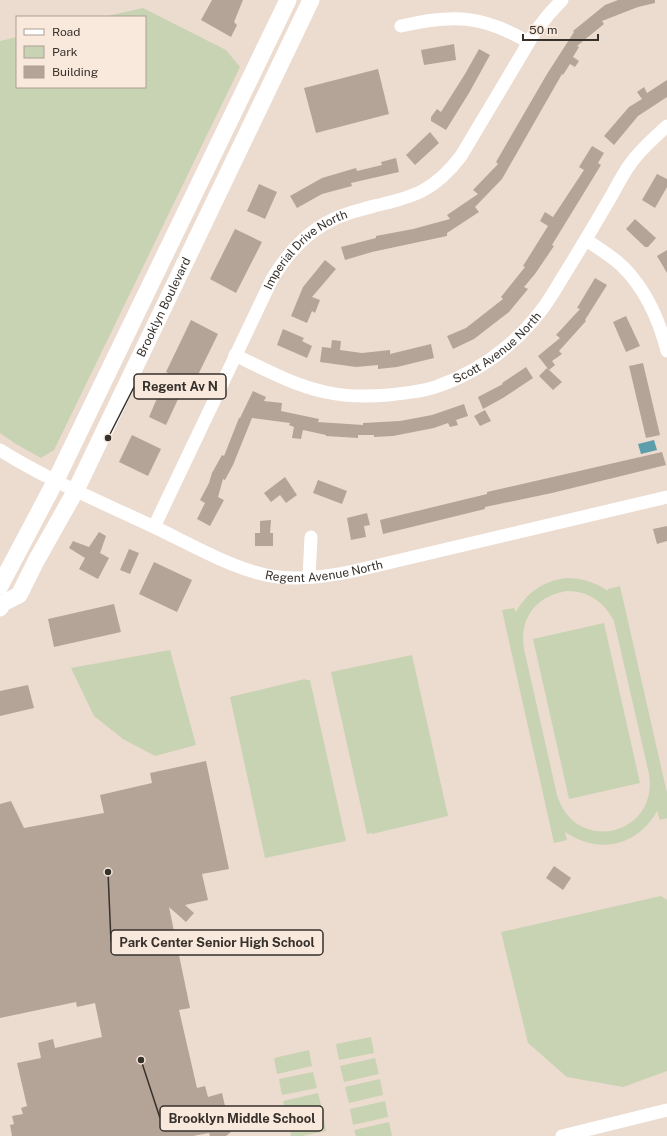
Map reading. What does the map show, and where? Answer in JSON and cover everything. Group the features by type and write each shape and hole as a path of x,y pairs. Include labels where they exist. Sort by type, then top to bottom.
{"main road":[{"name":"Brooklyn Boulevard","path":"0,586 56,480 288,0"},
{"name":"Brooklyn Boulevard","path":"1,600 19,595 36,561 76,490 311,0"}],"street":[{"name":"Imperial Drive North","path":"154,527 272,279 284,260 298,244 315,229 334,218 417,195 449,172 461,156 528,42 548,14 562,0"},
{"path":"401,26 448,18 472,19 495,25 528,42"},
{"name":"Scott Avenue North","path":"236,355 293,382 323,391 358,397 393,394 438,387 481,366 518,337 538,316 586,240 631,163 648,143 667,126"},
{"path":"586,240 620,264 640,288 656,315 667,351"},
{"name":"Regent Avenue North","path":"0,450 76,490 215,557 255,572 279,577 309,577 354,571 667,496"},
{"path":"309,577 311,537"},
{"path":"562,1136 667,1110"}],"green space":[{"path":"143,8 226,50 240,67 54,450 41,458 0,433 0,41 16,37 16,88 146,88 146,16 107,16"},
{"path":"566,578 583,580 598,585 608,591 608,589 620,586 667,793 667,818 660,820 657,811 649,823 639,832 629,839 617,843 604,845 591,843 578,839 565,832 567,840 554,843 502,610 514,608 516,612 531,593 543,585","holes":["567,591 589,595 601,603 614,621 649,774 649,795 641,812 629,824 614,830 597,831 580,826 567,814 557,795 524,649 523,638 527,618 538,603 556,594"]},
{"path":"604,623 640,783 569,799 533,639"},
{"path":"170,650 196,745 155,756 123,739 94,716 71,668"},
{"path":"412,655 448,816 367,834 331,672"},
{"path":"305,679 310,680 346,841 265,858 230,697"},
{"path":"661,896 667,900 667,1071 623,1087 567,1077 528,1043 501,932"},
{"path":"371,1037 374,1053 339,1060 336,1044"},
{"path":"309,1050 312,1066 277,1074 274,1058"},
{"path":"375,1058 379,1074 344,1082 340,1066"},
{"path":"313,1072 317,1088 282,1095 279,1079"},
{"path":"380,1079 383,1095 349,1103 345,1087"},
{"path":"318,1093 322,1109 287,1117 283,1101"},
{"path":"385,1101 388,1117 353,1125 350,1109"},
{"path":"323,1115 326,1131 302,1136 291,1136 288,1122"},
{"path":"389,1122 392,1136 356,1136 354,1130"}],"water":[{"path":"654,440 657,450 641,454 638,444"}],"building":[{"path":"212,0 243,0 234,22 237,25 231,37 201,20"},
{"path":"618,0 655,0 655,3 638,7 602,21 604,24 577,46 579,47 573,57 579,61 575,67 570,64 563,75 562,74 502,179 475,207 479,212 447,233 447,236 372,252 345,260 341,247 376,238 376,236 413,229 450,219 447,215 478,194 473,190 498,164 496,162 547,74 574,32 573,31 605,5"},
{"path":"454,44 456,60 424,65 421,50"},
{"path":"479,49 490,55 446,130 431,121 431,117 437,109 441,112"},
{"path":"378,69 389,114 316,133 304,88"},
{"path":"667,80 667,97 638,116 614,145 604,136 629,107 642,99 637,92 644,87 647,93"},
{"path":"430,132 439,143 415,165 406,155"},
{"path":"592,146 604,153 598,163 601,165 552,245 554,246 535,274 524,287 528,289 509,312 474,339 453,349 447,336 466,328 503,299 501,297 525,267 523,266 548,226 540,221 545,212 553,217 584,170 579,167"},
{"path":"396,158 399,172 351,183 352,186 322,194 297,208 290,196 322,178 356,168 357,171 382,165 381,162"},
{"path":"657,174 667,179 667,187 655,208 642,200"},
{"path":"259,184 277,192 265,219 247,211"},
{"path":"635,219 656,238 648,247 645,247 626,229"},
{"path":"235,229 262,242 236,293 210,279"},
{"path":"667,250 667,273 657,256"},
{"path":"325,260 336,269 312,297 320,300 315,313 312,311 307,323 291,316 303,287"},
{"path":"595,278 607,285 585,320 586,321 559,351 562,354 552,361 555,365 549,370 538,356 560,338 556,335 580,309 577,308"},
{"path":"626,316 640,346 626,352 613,322"},
{"path":"191,320 218,334 193,385 166,372"},
{"path":"283,329 304,338 302,341 312,346 307,358 277,345"},
{"path":"332,340 341,341 340,350 362,353 390,350 390,354 431,344 434,358 397,367 378,369 378,365 356,367 320,362 322,347 331,348"},
{"path":"643,363 660,435 646,438 629,366"},
{"path":"526,367 533,378 483,409 478,397 503,384 502,383"},
{"path":"547,368 562,382 553,390 539,376"},
{"path":"161,389 179,397 166,425 149,417"},
{"path":"253,391 266,397 264,401 282,403 281,411 319,419 318,422 363,425 363,423 400,421 432,415 464,404 468,416 456,420 458,425 450,427 448,423 434,428 393,436 374,437 374,435 358,435 358,438 326,436 303,430 301,439 292,438 294,427 289,425 290,423 252,418 233,465 225,480 223,479 218,497 224,500 210,526 197,519 205,503 200,500 209,483 212,473 222,455 224,456 239,418"},
{"path":"485,410 491,421 480,426 474,416"},
{"path":"132,435 161,449 148,476 119,462"},
{"path":"662,452 666,465 552,493 485,507 485,509 383,534 380,520 487,494 487,492"},
{"path":"285,477 297,495 286,503 280,495 271,502 264,493"},
{"path":"318,480 347,491 342,504 313,493"},
{"path":"367,513 370,525 364,526 366,537 351,540 347,518"},
{"path":"271,520 270,533 273,533 273,546 255,546 255,533 260,533 260,521"},
{"path":"667,526 667,541 657,544 653,529"},
{"path":"99,532 106,536 100,553 109,558 98,579 79,569 85,558 69,548 73,541 89,547"},
{"path":"129,549 139,553 130,574 120,570"},
{"path":"154,562 192,580 177,612 139,594"},
{"path":"114,604 121,632 54,647 48,619"},
{"path":"28,685 34,708 0,716 0,691"},
{"path":"206,761 229,869 202,874 208,900 185,905 194,913 186,922 169,907 190,1008 179,1010 197,1088 205,1086 208,1097 222,1093 231,1132 226,1136 210,1136 209,1133 193,1136 12,1136 10,1125 14,1124 12,1116 23,1114 21,1108 27,1106 17,1063 41,1058 38,1043 53,1039 55,1048 102,1037 95,1003 77,1007 76,1002 0,1018 0,804 11,801 24,828 104,813 100,795 152,783 150,773"},
{"path":"554,866 571,878 563,890 546,878"}],"place":[{"name":"Regent Av N","path":"108,438"},
{"name":"Park Center Senior High School","path":"108,872"},
{"name":"Brooklyn Middle School","path":"141,1060"}]}
